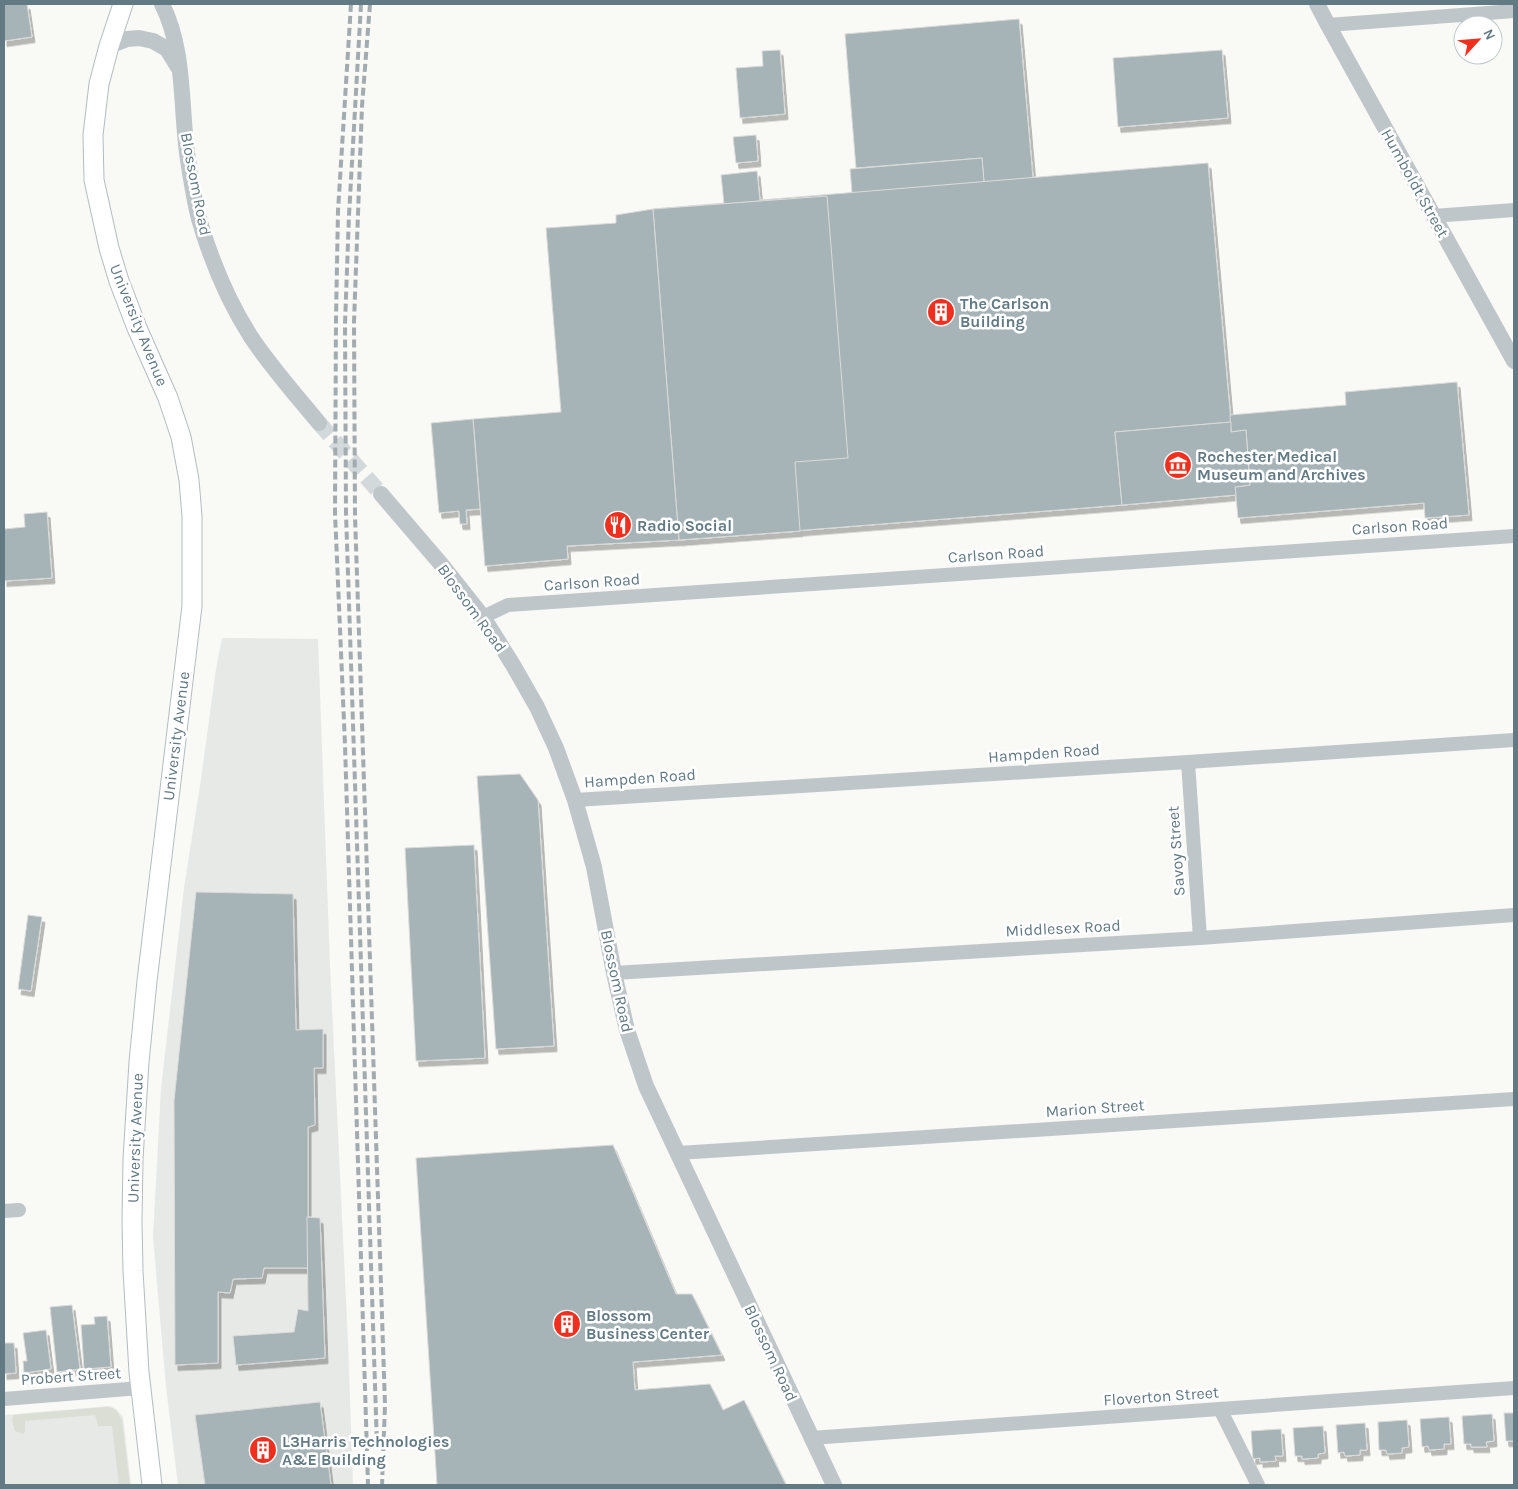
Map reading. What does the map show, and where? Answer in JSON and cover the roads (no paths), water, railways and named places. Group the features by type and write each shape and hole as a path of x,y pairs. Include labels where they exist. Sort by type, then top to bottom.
{"main road":[{"name":"University Avenue","path":"123,4 99,84 93,135 94,180 109,248 119,281 137,328 168,398 181,437 189,480 192,516 192,606 149,961 139,1062 133,1159 133,1271 140,1388 152,1485"}],"street":[{"name":"Blossom Road","path":"162,4 168,15 176,41 188,158 199,218 213,263 230,299 251,336 319,423"},
{"name":"Humboldt Street","path":"1318,4 1514,361"},
{"path":"1328,25 1514,12"},
{"path":"109,46 128,39 139,38 154,41 167,49 179,68"},
{"path":"1433,216 1514,210"},
{"name":"Blossom Road","path":"381,494 441,564 483,617 513,665 556,748 576,800 594,866 614,973 627,1030 646,1086 834,1485"},
{"name":"Carlson Road","path":"483,617 508,605 1514,536"},
{"name":"Hampden Road","path":"576,800 1514,740"},
{"name":"Savoy Street","path":"1188,762 1200,938"},
{"name":"Middlesex Road","path":"614,973 1200,938 1514,916"},
{"name":"Marion Street","path":"678,1153 1514,1099"},
{"path":"4,1211 19,1210"},
{"name":"Probert Street","path":"4,1399 140,1388"},
{"name":"Floverton Street","path":"811,1438 1514,1388"},
{"path":"1220,1409 1258,1485"}],"tunnel":[{"path":"319,423 381,494"}],"railway":[{"path":"351,4 338,211 335,513 345,745 368,1485"},
{"path":"361,4 345,324 346,513 377,1445"},
{"path":"370,4 362,106 354,322 355,516 385,1405 382,1485"}],"place":[{"name":"The Carlson Building","path":"941,312"},
{"name":"Rochester Medical Museum and Archives","path":"1178,465"},
{"name":"Radio Social","path":"618,525"},
{"name":"Blossom Business Center","path":"567,1324"},
{"name":"L3Harris Technologies A&E Building","path":"263,1450"}]}
